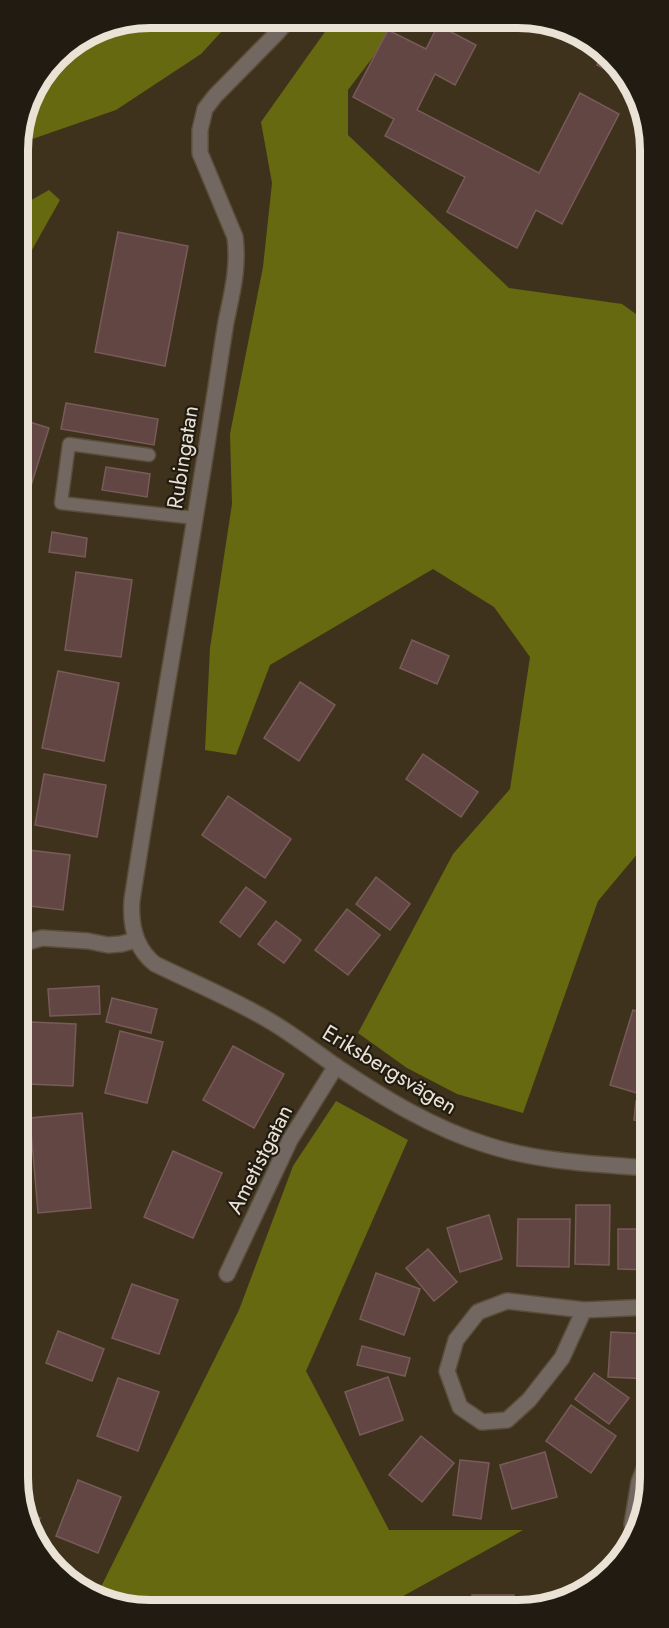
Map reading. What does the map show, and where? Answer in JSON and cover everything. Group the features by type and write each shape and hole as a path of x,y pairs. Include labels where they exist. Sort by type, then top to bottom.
{"street":[{"name":"Rubingatan","path":"136,940 131,916 132,900 226,323 236,274 235,237 200,153 200,130 205,109 215,96 281,28"},
{"path":"28,942 42,938 88,941 108,945 136,940"},
{"name":"Eriksbergsvägen","path":"136,940 146,957 155,964 226,996 262,1016 336,1066 434,1125 487,1145 525,1155 582,1163 640,1167"},
{"name":"Ametistgatan","path":"227,1274 290,1140 336,1066"},
{"path":"584,1310 562,1358 529,1400 507,1420 482,1422 460,1407 447,1371 456,1341 478,1312 507,1301 584,1310 640,1307"},
{"path":"633,1518 640,1479"}],"lane":[{"path":"149,455 69,444 61,502 195,519"}],"shaded area":[{"path":"151,28 225,28 201,54 116,110 29,140 35,112 49,83 70,59 83,49 104,38 127,31"},
{"path":"328,28 391,28 392,32 348,90 348,135 509,288 622,304 640,317 640,851 598,901 523,1113 457,1094 407,1068 358,1033 453,854 510,789 530,657 494,607 433,569 270,665 236,755 205,750 210,648 232,504 230,434 263,267 272,183 261,122"},
{"path":"49,190 60,200 29,255 29,201"},
{"path":"336,1101 408,1140 306,1371 389,1530 523,1530 396,1600 151,1600 127,1597 100,1588 239,1310 293,1166"}],"building":[{"path":"436,28 444,28 476,45 455,85 435,74 417,110 539,173 580,93 619,114 562,224 536,210 517,248 447,212 465,177 385,136 394,119 353,97 388,30 426,49"},
{"path":"600,59 613,74 597,65"},
{"path":"118,232 188,246 165,366 95,352"},
{"path":"66,403 158,419 154,445 61,429"},
{"path":"29,422 49,428 29,493"},
{"path":"106,467 150,474 147,497 102,490"},
{"path":"52,532 87,538 85,557 49,552"},
{"path":"76,572 132,580 121,657 65,650"},
{"path":"412,640 449,656 437,684 400,668"},
{"path":"58,671 119,683 104,761 42,748"},
{"path":"300,682 335,705 299,761 264,738"},
{"path":"423,754 478,792 461,817 406,779"},
{"path":"44,774 106,785 97,837 35,825"},
{"path":"228,796 291,839 265,878 202,835"},
{"path":"28,850 70,855 63,910 28,906"},
{"path":"376,877 410,904 390,930 356,904"},
{"path":"246,887 266,902 240,937 220,922"},
{"path":"347,909 380,935 348,975 315,950"},
{"path":"276,921 301,940 284,963 258,944"},
{"path":"99,986 100,1014 50,1016 48,989"},
{"path":"112,998 157,1009 151,1033 106,1022"},
{"path":"633,1010 640,1012 640,1094 610,1085"},
{"path":"31,1022 76,1024 73,1086 28,1084"},
{"path":"120,1031 163,1042 147,1103 105,1093"},
{"path":"233,1046 284,1074 254,1128 203,1100"},
{"path":"636,1101 640,1101 640,1120 634,1120"},
{"path":"82,1113 91,1208 38,1213 30,1118"},
{"path":"173,1151 222,1173 193,1238 144,1217"},
{"path":"576,1205 610,1205 609,1265 575,1264"},
{"path":"489,1215 502,1259 460,1272 447,1228"},
{"path":"518,1219 570,1219 569,1267 517,1266"},
{"path":"618,1229 640,1229 640,1270 618,1269"},
{"path":"428,1249 457,1282 434,1301 406,1268"},
{"path":"376,1273 420,1289 404,1335 360,1319"},
{"path":"132,1284 178,1300 159,1354 112,1338"},
{"path":"58,1331 104,1349 92,1381 46,1363"},
{"path":"611,1332 640,1333 640,1379 608,1377"},
{"path":"362,1346 410,1358 405,1376 357,1365"},
{"path":"594,1373 629,1398 609,1424 575,1399"},
{"path":"388,1377 403,1420 360,1435 345,1392"},
{"path":"118,1378 159,1392 138,1451 97,1436"},
{"path":"571,1405 616,1436 591,1473 546,1441"},
{"path":"421,1436 454,1463 422,1502 389,1475"},
{"path":"545,1452 557,1497 512,1509 500,1465"},
{"path":"460,1460 489,1463 481,1519 453,1515"},
{"path":"78,1480 121,1497 98,1553 56,1536"},
{"path":"472,1595 514,1595 514,1600 472,1600"}]}
